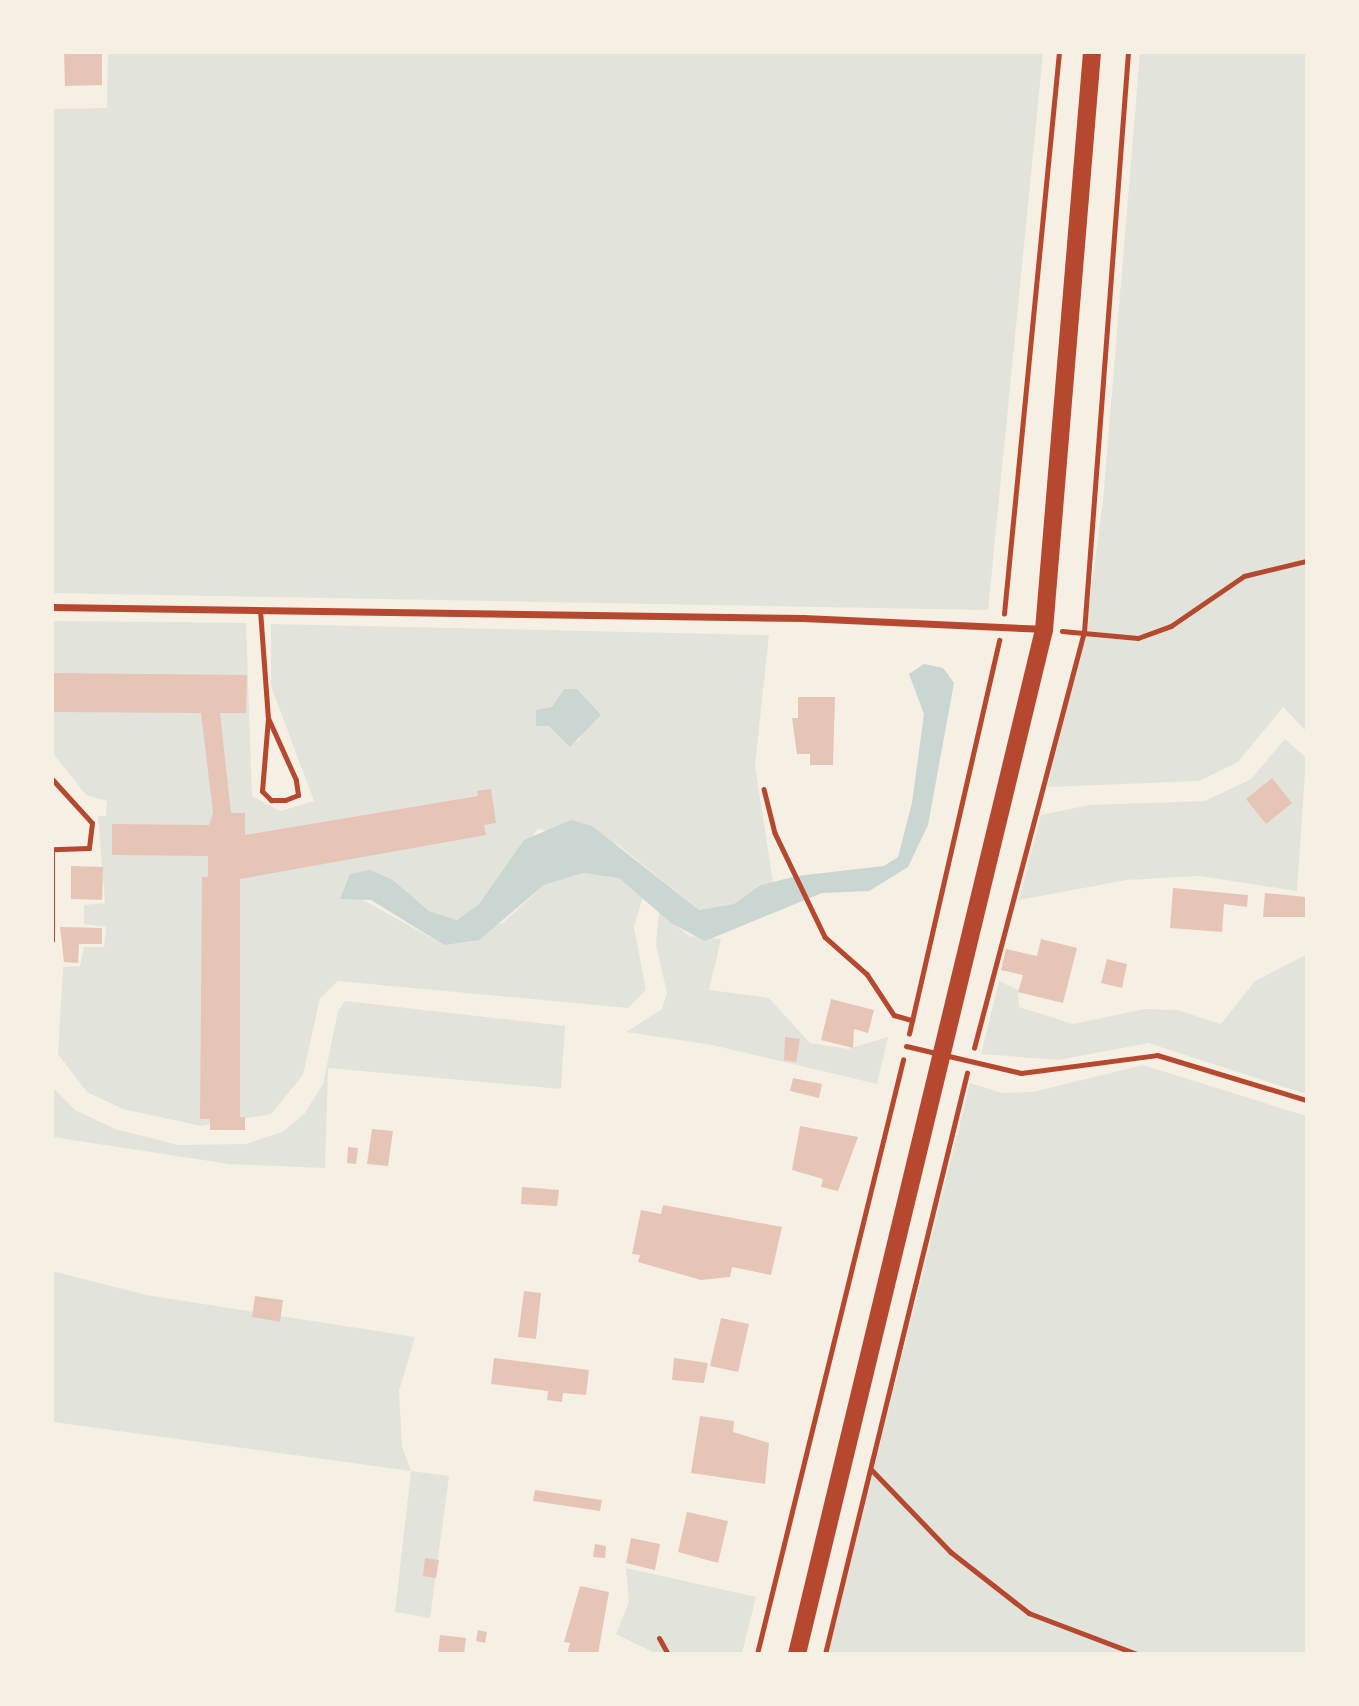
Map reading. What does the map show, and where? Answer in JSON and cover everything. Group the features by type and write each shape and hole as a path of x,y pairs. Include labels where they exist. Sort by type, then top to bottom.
{"main road":[{"path":"797,1654 938,1055 1044,630 1092,52"}],"street":[{"path":"52,607 1003,624 1044,630"}],"lane":[{"path":"260,610 268,718 262,790 271,800 285,800 298,795 296,780 268,718"},
{"path":"52,779 92,823 89,848 52,850 52,940"},
{"path":"906,1046 969,1063 1058,1072 1157,1055 1307,1100"},
{"path":"659,1638 668,1654"}],"path":[{"path":"757,1654 906,1046 1003,624 1059,52"},
{"path":"1084,632 1138,638 1171,626 1244,576 1307,561"},
{"path":"764,789 806,904 825,937 867,974 894,1015 912,1020"},
{"path":"825,1654 969,1063"},
{"path":"871,1469 951,1552 1029,1613 1137,1654"}],"shaded area":[{"path":"108,53 1043,53 988,610 53,593 53,109 107,108"},
{"path":"1140,53 1306,53 1306,731 1283,707 1238,762 1199,781 1048,787 1086,627 1103,501"},
{"path":"53,621 246,623 252,796 280,811 314,801 271,686 271,624 769,635 755,766 773,882 734,904 699,910 617,844 538,829 479,904 457,920 429,911 393,880 356,896 444,945 504,922 544,885 583,873 619,877 643,897 634,927 646,990 628,1008 338,981 320,998 303,1075 271,1114 201,1126 123,1109 87,1092 58,1054 63,967 80,966 84,947 104,947 106,927 84,924 84,905 105,903 98,816 106,816 107,801 86,795 53,753","holes":["559,695 580,698 593,711 578,742 549,725"]},
{"path":"924,664 943,668 954,683 928,825 908,867 869,891 822,893 705,941 671,923 619,878 583,873 544,885 479,940 444,945 371,900 340,899 350,874 370,870 393,880 429,911 457,920 479,904 524,840 571,820 592,826 699,910 734,904 761,885 797,876 884,866 898,857 912,803 924,714 909,674"},
{"path":"564,689 577,689 601,715 570,747 549,726 536,726 536,710 552,707"},
{"path":"1285,739 1306,758 1297,891 1200,876 1127,880 1019,900 1041,815 1090,805 1205,801 1251,779"},
{"path":"659,911 689,936 721,939 709,990 769,998 810,1043 848,1049 888,1037 877,1084 712,1045 626,1032 662,1009 667,993 656,945"},
{"path":"1306,955 1306,1094 1148,1043 1059,1060 981,1054 999,981 1018,990 1019,1007 1073,1024 1145,1009 1177,1010 1221,1024 1255,981"},
{"path":"345,1001 565,1026 561,1089 328,1068 325,1168 229,1164 53,1137 53,1088 75,1110 115,1129 178,1145 246,1144 282,1132 305,1113 323,1084 338,1011"},
{"path":"1143,1065 1306,1116 1306,1653 828,1654 970,1083 1002,1093 1033,1092"},
{"path":"52,1271 146,1295 415,1337 399,1391 402,1446 411,1471 53,1422"},
{"path":"411,1471 449,1476 430,1618 395,1612"},
{"path":"626,1568 756,1597 742,1653 655,1653 616,1634 629,1602"}],"building":[{"path":"64,52 102,52 102,85 65,86"},
{"path":"53,673 247,675 246,713 220,713 231,813 245,813 245,835 478,796 477,791 491,789 496,823 484,825 486,835 240,879 240,1117 245,1117 245,1130 210,1130 210,1119 200,1119 202,877 208,877 208,856 112,855 112,824 209,825 213,813 201,713 53,712"},
{"path":"798,697 835,697 833,765 810,765 810,754 797,754 792,718 798,718"},
{"path":"1272,778 1292,803 1266,824 1246,799"},
{"path":"71,866 103,867 102,900 71,899"},
{"path":"1173,888 1248,895 1247,907 1224,904 1222,932 1170,928"},
{"path":"1265,893 1306,897 1306,917 1263,917"},
{"path":"60,927 102,928 102,944 79,944 78,963 64,962"},
{"path":"1041,939 1077,948 1063,1003 1018,992 1023,975 1001,970 1006,949 1037,956"},
{"path":"1107,959 1127,964 1122,988 1101,983"},
{"path":"831,999 874,1010 868,1033 854,1029 853,1048 821,1040"},
{"path":"785,1037 800,1039 796,1062 784,1060"},
{"path":"793,1078 822,1084 819,1098 790,1091"},
{"path":"800,1126 858,1137 838,1191 821,1187 823,1179 792,1170"},
{"path":"372,1129 393,1131 388,1166 367,1164"},
{"path":"348,1147 358,1148 356,1164 347,1163"},
{"path":"522,1187 559,1190 557,1206 521,1204"},
{"path":"663,1205 782,1227 771,1275 732,1267 730,1277 701,1280 638,1262 640,1255 632,1254 641,1210 661,1214"},
{"path":"524,1291 541,1293 536,1339 518,1337"},
{"path":"255,1296 283,1300 280,1322 252,1317"},
{"path":"721,1318 749,1324 738,1372 710,1366"},
{"path":"494,1358 589,1370 586,1395 563,1393 562,1402 547,1400 548,1391 491,1384"},
{"path":"674,1358 708,1363 704,1383 672,1380"},
{"path":"700,1416 734,1421 733,1432 769,1443 765,1484 691,1473"},
{"path":"535,1490 602,1500 600,1511 533,1501"},
{"path":"687,1512 728,1521 718,1563 678,1552"},
{"path":"631,1538 660,1544 655,1570 626,1563"},
{"path":"595,1544 606,1546 605,1558 593,1557"},
{"path":"425,1558 439,1560 436,1578 423,1576"},
{"path":"580,1586 609,1592 598,1654 567,1654 570,1643 564,1642"},
{"path":"478,1630 487,1632 485,1643 476,1641"},
{"path":"440,1635 466,1638 464,1654 438,1654"}]}
